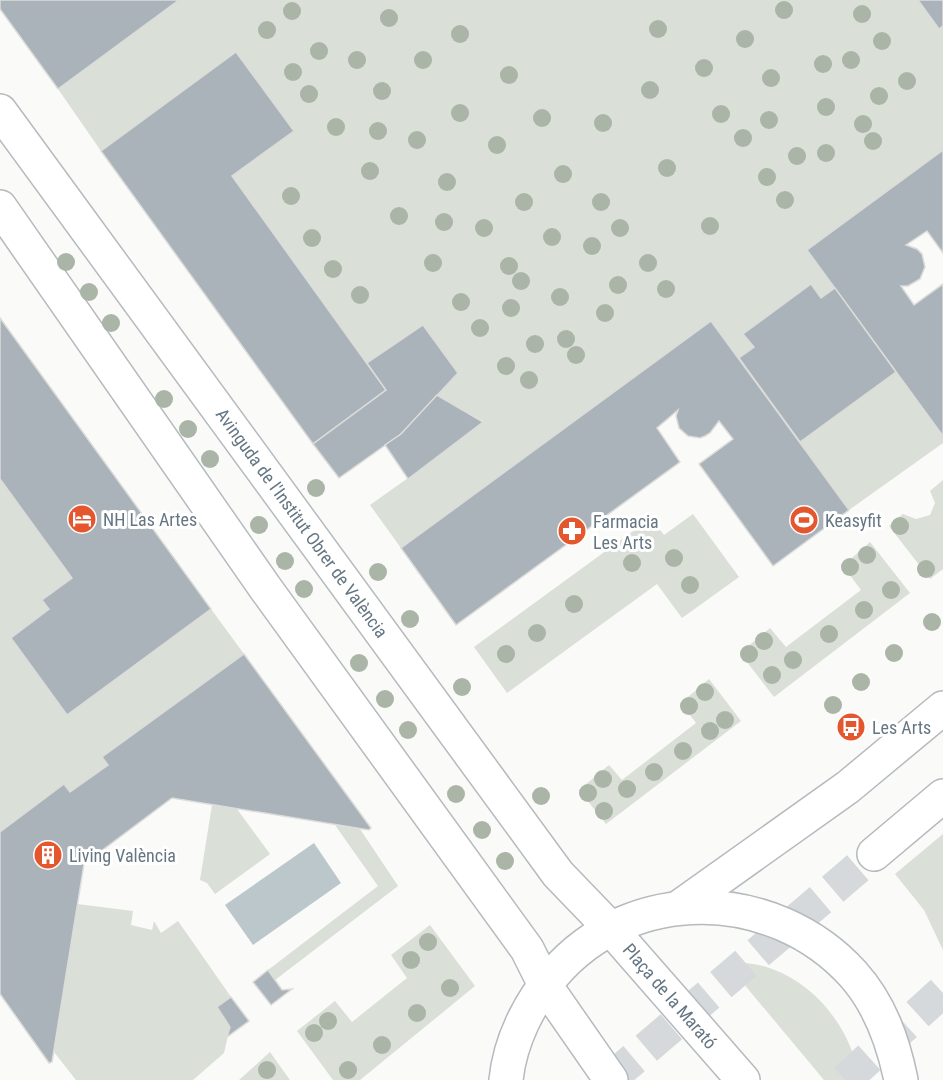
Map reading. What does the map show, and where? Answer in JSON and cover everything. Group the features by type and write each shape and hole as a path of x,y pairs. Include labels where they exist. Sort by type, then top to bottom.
{"main road":[{"name":"Avinguda de l'Institut Obrer de València","path":"0,111 558,874 611,929"},
{"path":"0,207 266,589 527,949 545,985 611,1080"},
{"path":"678,908 849,787 943,708"},
{"path":"874,854 943,796"},
{"name":"Plaça de la Marató","path":"743,1080 611,929 644,916 678,908 717,907 755,913 791,927 824,948 853,974 876,1006 892,1041 902,1080"},
{"path":"502,1076 528,1010 545,985 575,953 611,929"}],"shaded area":[{"path":"179,0 918,0 938,28 943,26 943,151 808,250 943,436 943,443 849,510 711,321 401,548 370,505 483,421 437,395 457,373 423,325 367,363 232,176 293,131 237,53 101,151 58,89"},
{"path":"0,479 72,578 42,600 49,609 11,638 67,715 211,609 244,654 102,757 108,765 70,792 64,785 0,832"},
{"path":"943,480 943,569 930,579 889,526 903,514 916,519 930,515 935,503 930,491"},
{"path":"693,514 739,577 682,618 657,584 507,693 474,647 651,518 664,535"},
{"path":"870,542 910,593 774,697 740,653 770,628 786,647 861,590 843,566"},
{"path":"709,679 741,721 606,824 579,790 609,765 622,780 696,723 681,703"},
{"path":"212,805 237,809 270,854 215,894 207,883 200,880"},
{"path":"335,825 360,829 398,886 275,980 268,970 378,886"},
{"path":"943,834 943,950 924,910 895,874"},
{"path":"314,843 341,883 253,945 225,905"},
{"path":"77,904 133,911 131,925 152,930 154,921 161,933 178,921 231,997 217,1007 230,1027 224,1053 193,1080 76,1080 54,1052"},
{"path":"430,925 475,986 360,1080 333,1080 297,1031 335,1001 352,1022 407,978 391,955"},
{"path":"731,961 772,969 789,977 818,999 841,1028 856,1062 860,1080 824,1080 728,965"},
{"path":"270,1052 290,1080 239,1080"}],"building":[{"path":"0,0 179,0 58,89 0,9"},
{"path":"918,0 943,0 943,26 939,29"},
{"path":"236,52 294,131 232,176 386,390 313,444 101,151"},
{"path":"943,150 943,253 927,231 906,245 917,249 922,254 925,267 920,279 908,286 901,286 914,305 943,284 943,436 807,250"},
{"path":"811,284 821,298 835,288 896,372 800,442 739,358 754,347 743,334"},
{"path":"0,318 211,609 67,715 11,638 49,609 42,600 72,578 0,479"},
{"path":"711,321 849,510 773,566 699,464 733,439 719,421 705,436 700,438 688,436 679,428 676,416 678,410 657,428 680,462 456,625 401,548"},
{"path":"423,325 458,373 401,434 339,478 313,444 386,390 367,363"},
{"path":"437,395 483,422 408,479 385,445 401,434"},
{"name":"Living València","path":"244,654 371,828 369,830 172,798 84,864 52,1062 49,1063 0,994 0,832 64,784 70,792 108,765 102,757"},
{"path":"268,970 282,990 292,989 271,1005 253,982"},
{"path":"231,997 249,1021 227,1037 230,1027 217,1007"}],"tunnel":[{"path":"609,1080 874,854"},
{"path":"845,1080 943,991"}],"place":[{"name":"NH Las Artes","path":"82,519"},
{"name":"Keasyfit","path":"804,520"},
{"name":"Farmacia Les Arts","path":"572,531"},
{"name":"Les Arts","path":"851,727"},
{"name":"Living València","path":"48,855"}]}
